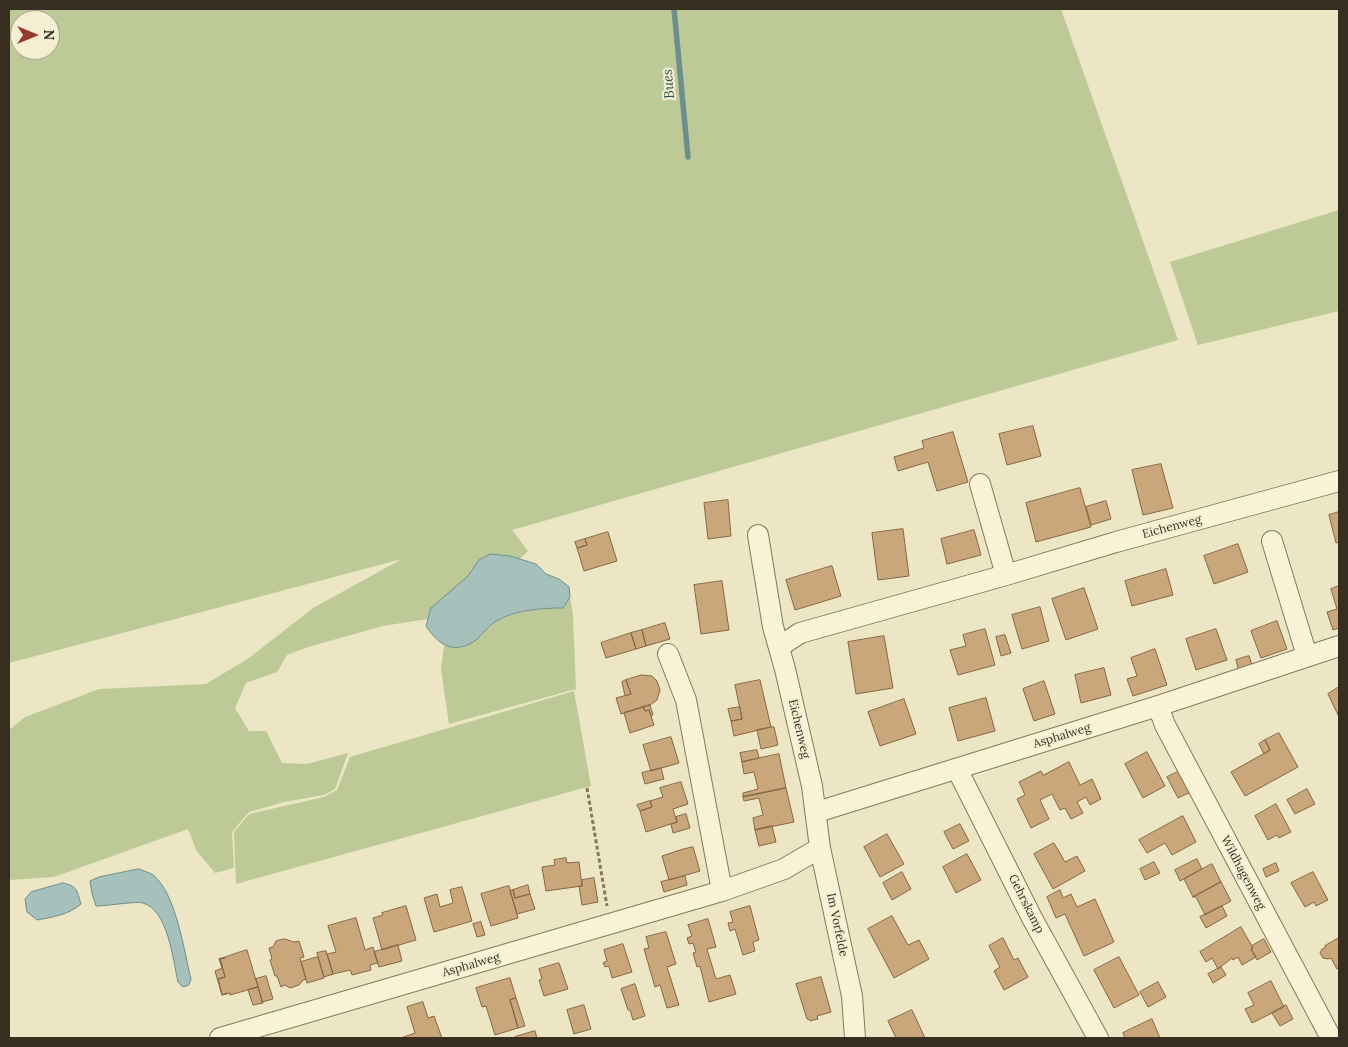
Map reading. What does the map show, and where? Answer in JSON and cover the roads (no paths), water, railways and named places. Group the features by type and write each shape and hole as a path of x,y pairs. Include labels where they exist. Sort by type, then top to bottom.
{"street":[{"name":"Eichenweg","path":"779,647 800,633 1116,542 1339,481"},
{"path":"980,484 1006,575"},
{"name":"Eichenweg","path":"758,535 773,626 817,812"},
{"path":"1272,541 1307,656"},
{"name":"Asphalweg","path":"817,812 1158,706 1339,646"},
{"path":"668,654 686,700 722,891"},
{"name":"Wildhagenweg","path":"1158,706 1165,724 1331,1038"},
{"name":"Gehrskamp","path":"957,769 1032,918 1098,1038"},
{"name":"Im Vorfelde","path":"817,812 820,848 852,996 855,1038"},
{"name":"Asphalweg","path":"220,1038 722,891 784,869 820,848"}],"water":[{"path":"491,554 510,556 536,564 546,574 559,579 569,587 570,597 563,608 529,610 503,617 493,623 476,640 468,645 454,647 442,643 436,639 426,626 431,608 468,576 479,560"},
{"path":"139,869 153,875 161,883 168,895 182,939 191,979 189,985 183,987 178,982 164,925 151,908 143,903 96,906 90,881 99,877"},
{"path":"63,883 72,886 78,892 81,904 55,917 37,920 27,912 25,899 31,892"}],"waterway":[{"name":"Bues","path":"674,9 688,157"}]}
